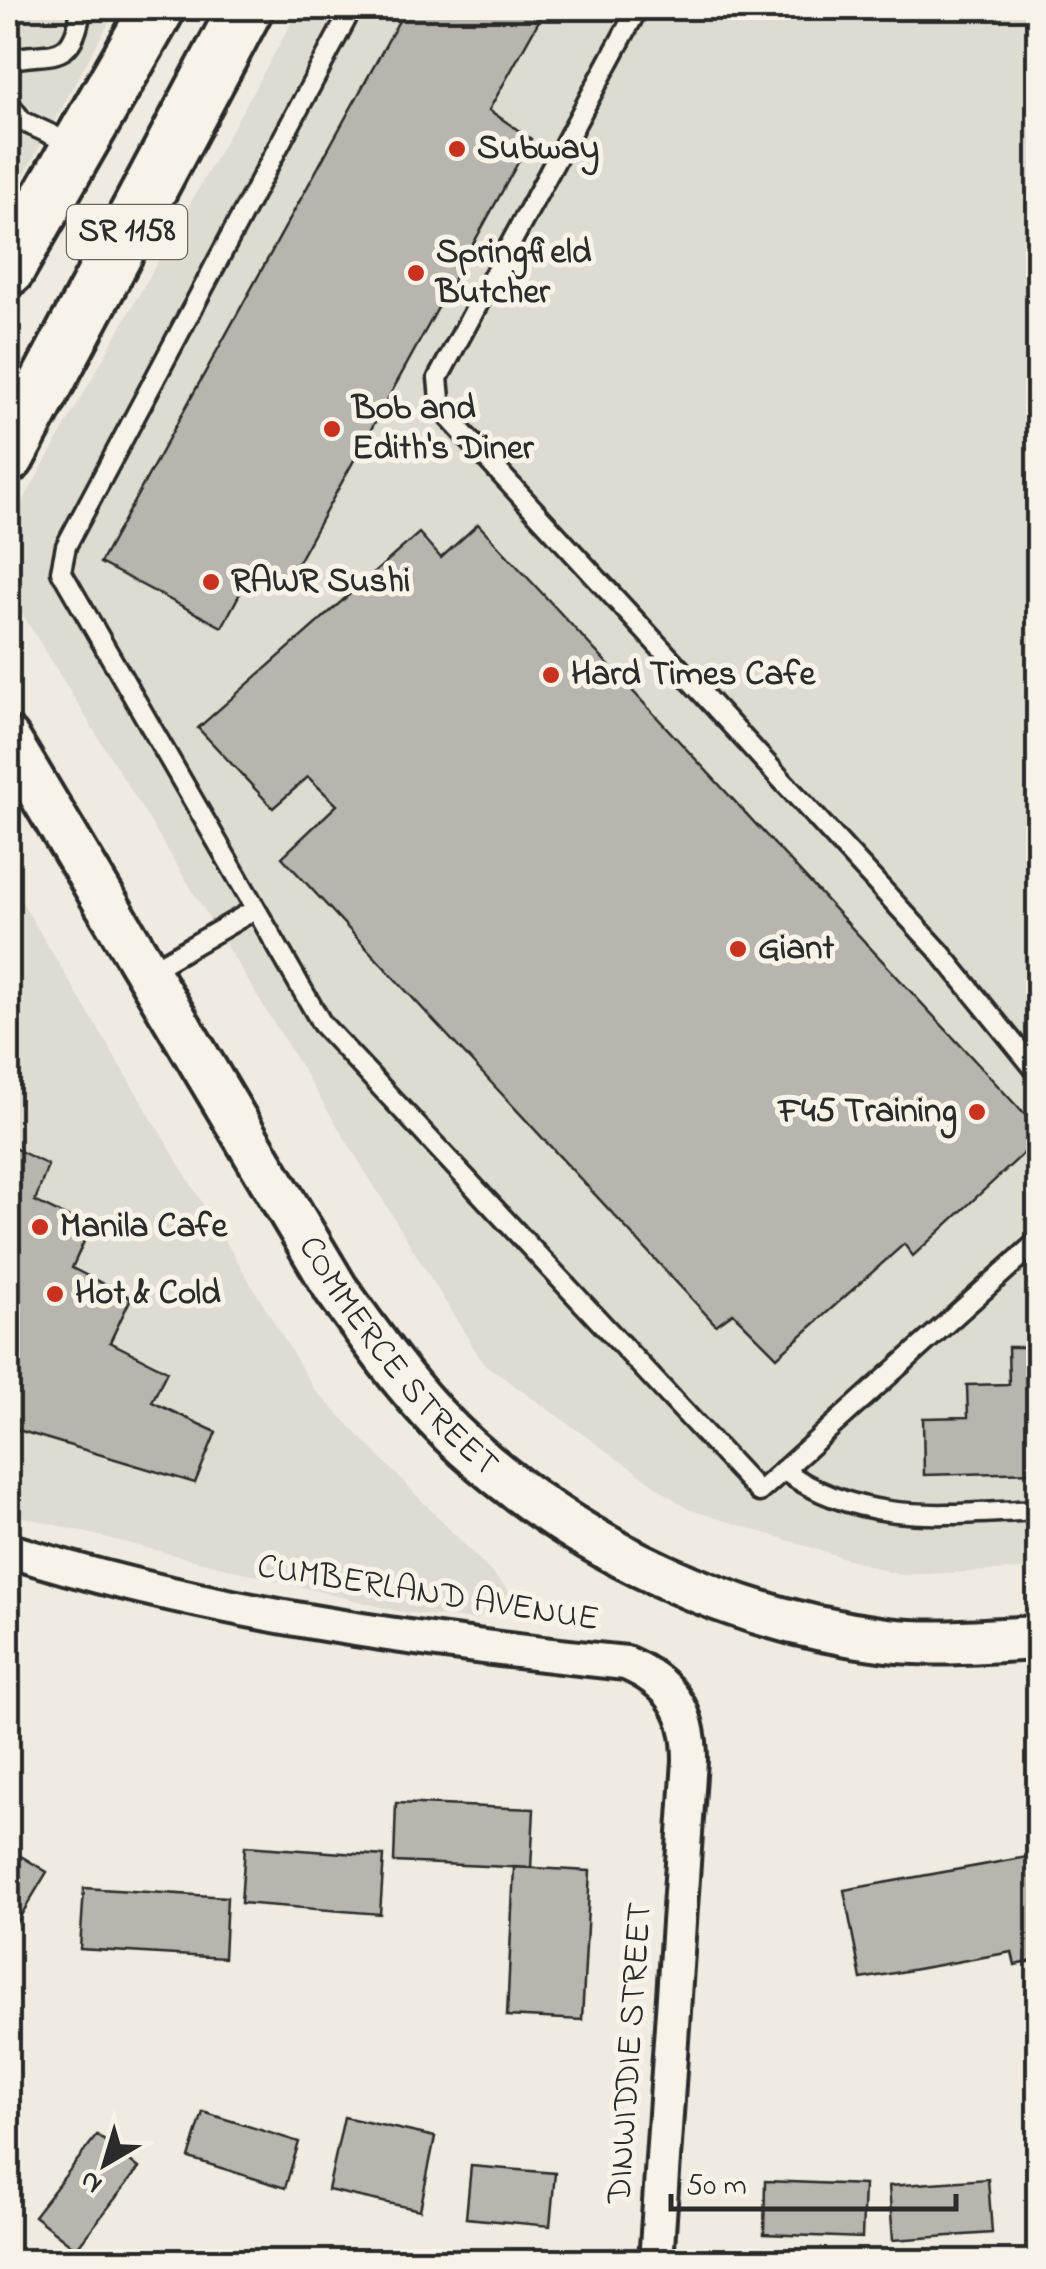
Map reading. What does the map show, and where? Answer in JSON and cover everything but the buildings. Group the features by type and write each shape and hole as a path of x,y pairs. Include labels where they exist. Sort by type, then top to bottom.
{"main road":[{"name":"SR 1158","path":"8,269 158,8"},
{"name":"SR 1158","path":"8,456 246,8"}],"street":[{"name":"COMMERCE STREET","path":"8,739 336,1289 382,1353 465,1446 540,1505 601,1546 706,1595 788,1620 890,1640 1038,1638"},
{"name":"CUMBERLAND AVENUE","path":"8,1550 158,1592 418,1638 626,1663 639,1668 672,1692 690,1732 684,1850"},
{"name":"DINWIDDIE STREET","path":"656,2262 684,1850"}],"lane":[{"path":"8,62 47,58 60,52 74,35 81,8"},
{"path":"352,8 66,546 60,570 322,1024 758,1492 1034,1253"},
{"path":"638,8 438,378 441,409 938,950 1038,1073"},
{"path":"8,102 15,125 79,148"},
{"path":"148,971 254,910"},
{"path":"783,1470 816,1493 861,1508 918,1516 1038,1510"}],"shaded area":[{"path":"8,8 117,8 8,204"},
{"path":"300,8 1038,8 1038,1569 899,1575 688,1509 483,1363 15,602 8,528"},
{"path":"8,879 314,1389 511,1593 477,1620 401,1612 8,1513"}],"place":[{"name":"Subway","path":"457,149"},
{"name":"Springfield Butcher","path":"416,273"},
{"name":"Bob and Edith's Diner","path":"332,429"},
{"name":"RAWR Sushi","path":"211,582"},
{"name":"Hard Times Cafe","path":"551,675"},
{"name":"Giant","path":"738,949"},
{"name":"F45 Training","path":"977,1112"},
{"name":"Manila Cafe","path":"40,1227"},
{"name":"Hot & Cold","path":"55,1294"}]}
